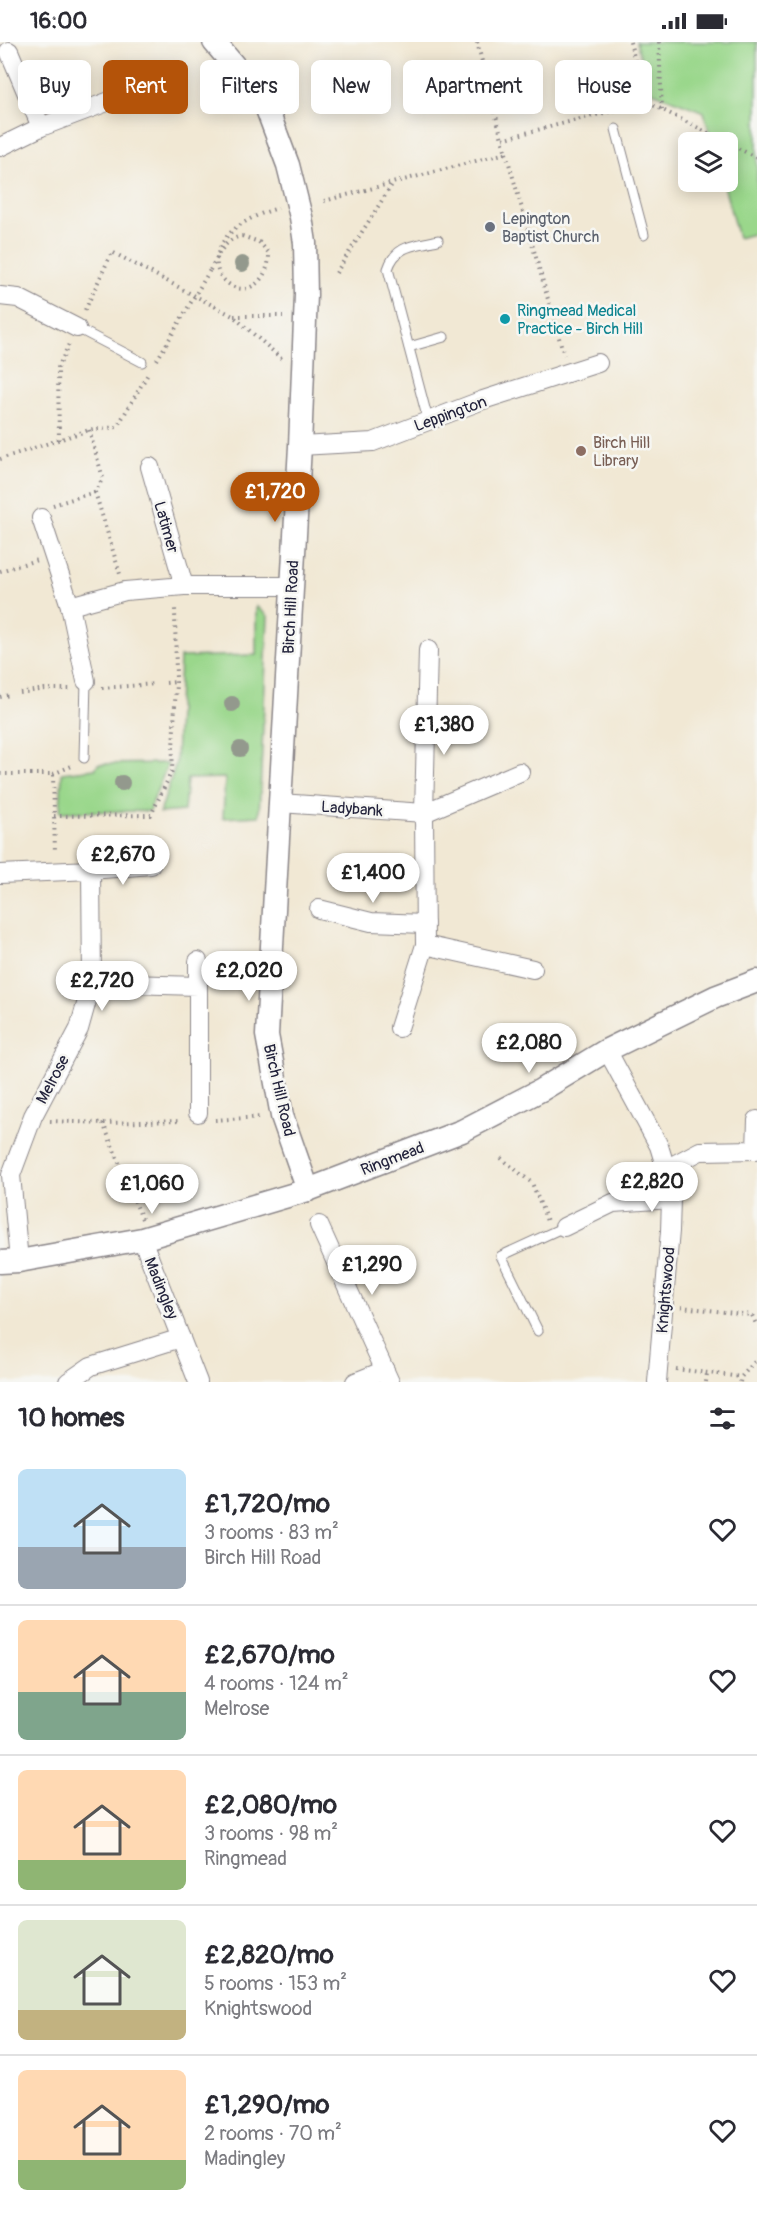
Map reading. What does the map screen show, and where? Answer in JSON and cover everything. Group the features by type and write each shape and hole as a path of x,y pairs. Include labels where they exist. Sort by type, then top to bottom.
{"street":[{"name":"Birch Hill Road","path":"214,42 264,101 288,165 305,243 306,295 300,446 267,1035 282,1116 308,1190"},
{"path":"9,51 41,128"},
{"path":"0,147 103,104"},
{"path":"0,296 18,298 76,328"},
{"name":"Leppington","path":"300,446 373,442 483,400 598,363"},
{"name":"Latimer","path":"150,467 179,587"},
{"path":"40,518 70,606 86,681"},
{"path":"70,606 125,591 179,587 291,586"},
{"path":"399,1028 425,945 424,813 428,650"},
{"name":"Ladybank","path":"280,803 424,813 520,772"},
{"path":"0,874 151,865"},
{"name":"Melrose","path":"10,1261 6,1174 79,1029 92,983 91,870"},
{"path":"319,909 371,922 425,924"},
{"path":"425,945 532,969"},
{"path":"197,1118 198,961"},
{"name":"Ringmead","path":"10,1261 145,1238 308,1190 462,1131 541,1090 607,1050 715,997 757,981"},
{"path":"92,983 198,986"},
{"name":"Knightswood","path":"607,1050 659,1146 666,1169 670,1199 670,1231 658,1374"},
{"path":"666,1169 700,1150 757,1150 757,1120"},
{"path":"558,1230 614,1203 670,1199"},
{"path":"319,1225 388,1376 355,1382"},
{"name":"Madingley","path":"145,1238 198,1382"},
{"name":"Madingley","path":"68,1382 91,1366 181,1338"}],"lane":[{"path":"616,129 644,236"},
{"path":"428,420 388,269 391,258 399,250 438,240"},
{"path":"76,328 142,362"},
{"path":"409,347 444,337"},
{"path":"84,758 86,681"},
{"path":"538,1331 501,1256 558,1230"}],"path":[{"path":"477,42 502,139 566,361"},
{"path":"630,42 635,60"},
{"path":"659,42 662,110"},
{"path":"652,105 705,132"},
{"path":"502,139 599,114"},
{"path":"738,148 757,158"},
{"path":"324,201 506,153"},
{"path":"336,273 393,183"},
{"path":"0,459 89,430 117,427 210,270 227,243 234,237 242,236 259,242 269,253 268,270 263,279 248,288 231,285 221,277 216,265 217,252 229,233 262,213 282,207"},
{"path":"59,440 58,368 112,252 233,316 290,366"},
{"path":"233,316 284,315"},
{"path":"40,518 38,510 95,492 103,478 89,430"},
{"path":"95,492 125,591"},
{"path":"0,571 52,555"},
{"path":"54,816 151,815 172,771 179,587"},
{"path":"166,683 176,682"},
{"path":"0,697 10,695"},
{"path":"0,774 53,774 70,768 84,758"},
{"path":"53,774 56,872"},
{"path":"32,1120 103,1123 282,1116"},
{"path":"103,1123 145,1238"},
{"path":"501,1158 532,1183 558,1230"},
{"path":"664,1305 752,1315 757,1326"},
{"path":"658,1374 707,1373 740,1380 757,1359"},
{"path":"706,1382 707,1373"}],"green space":[{"path":"636,42 757,42 757,233 738,238 726,192 738,192 738,132 709,132 704,112 652,92 652,60 641,60"},
{"path":"256,606 268,616 259,816 223,818 225,778 187,779 184,811 160,813 176,763 180,657 256,655"},
{"path":"168,763 149,811 60,812 62,773 95,769 98,764"}],"place":[{"name":"Lepington Baptist Church","path":"490,227"},
{"name":"Ringmead Medical Practice - Birch Hill","path":"505,319"},
{"name":"Birch Hill Library","path":"581,451"}]}
